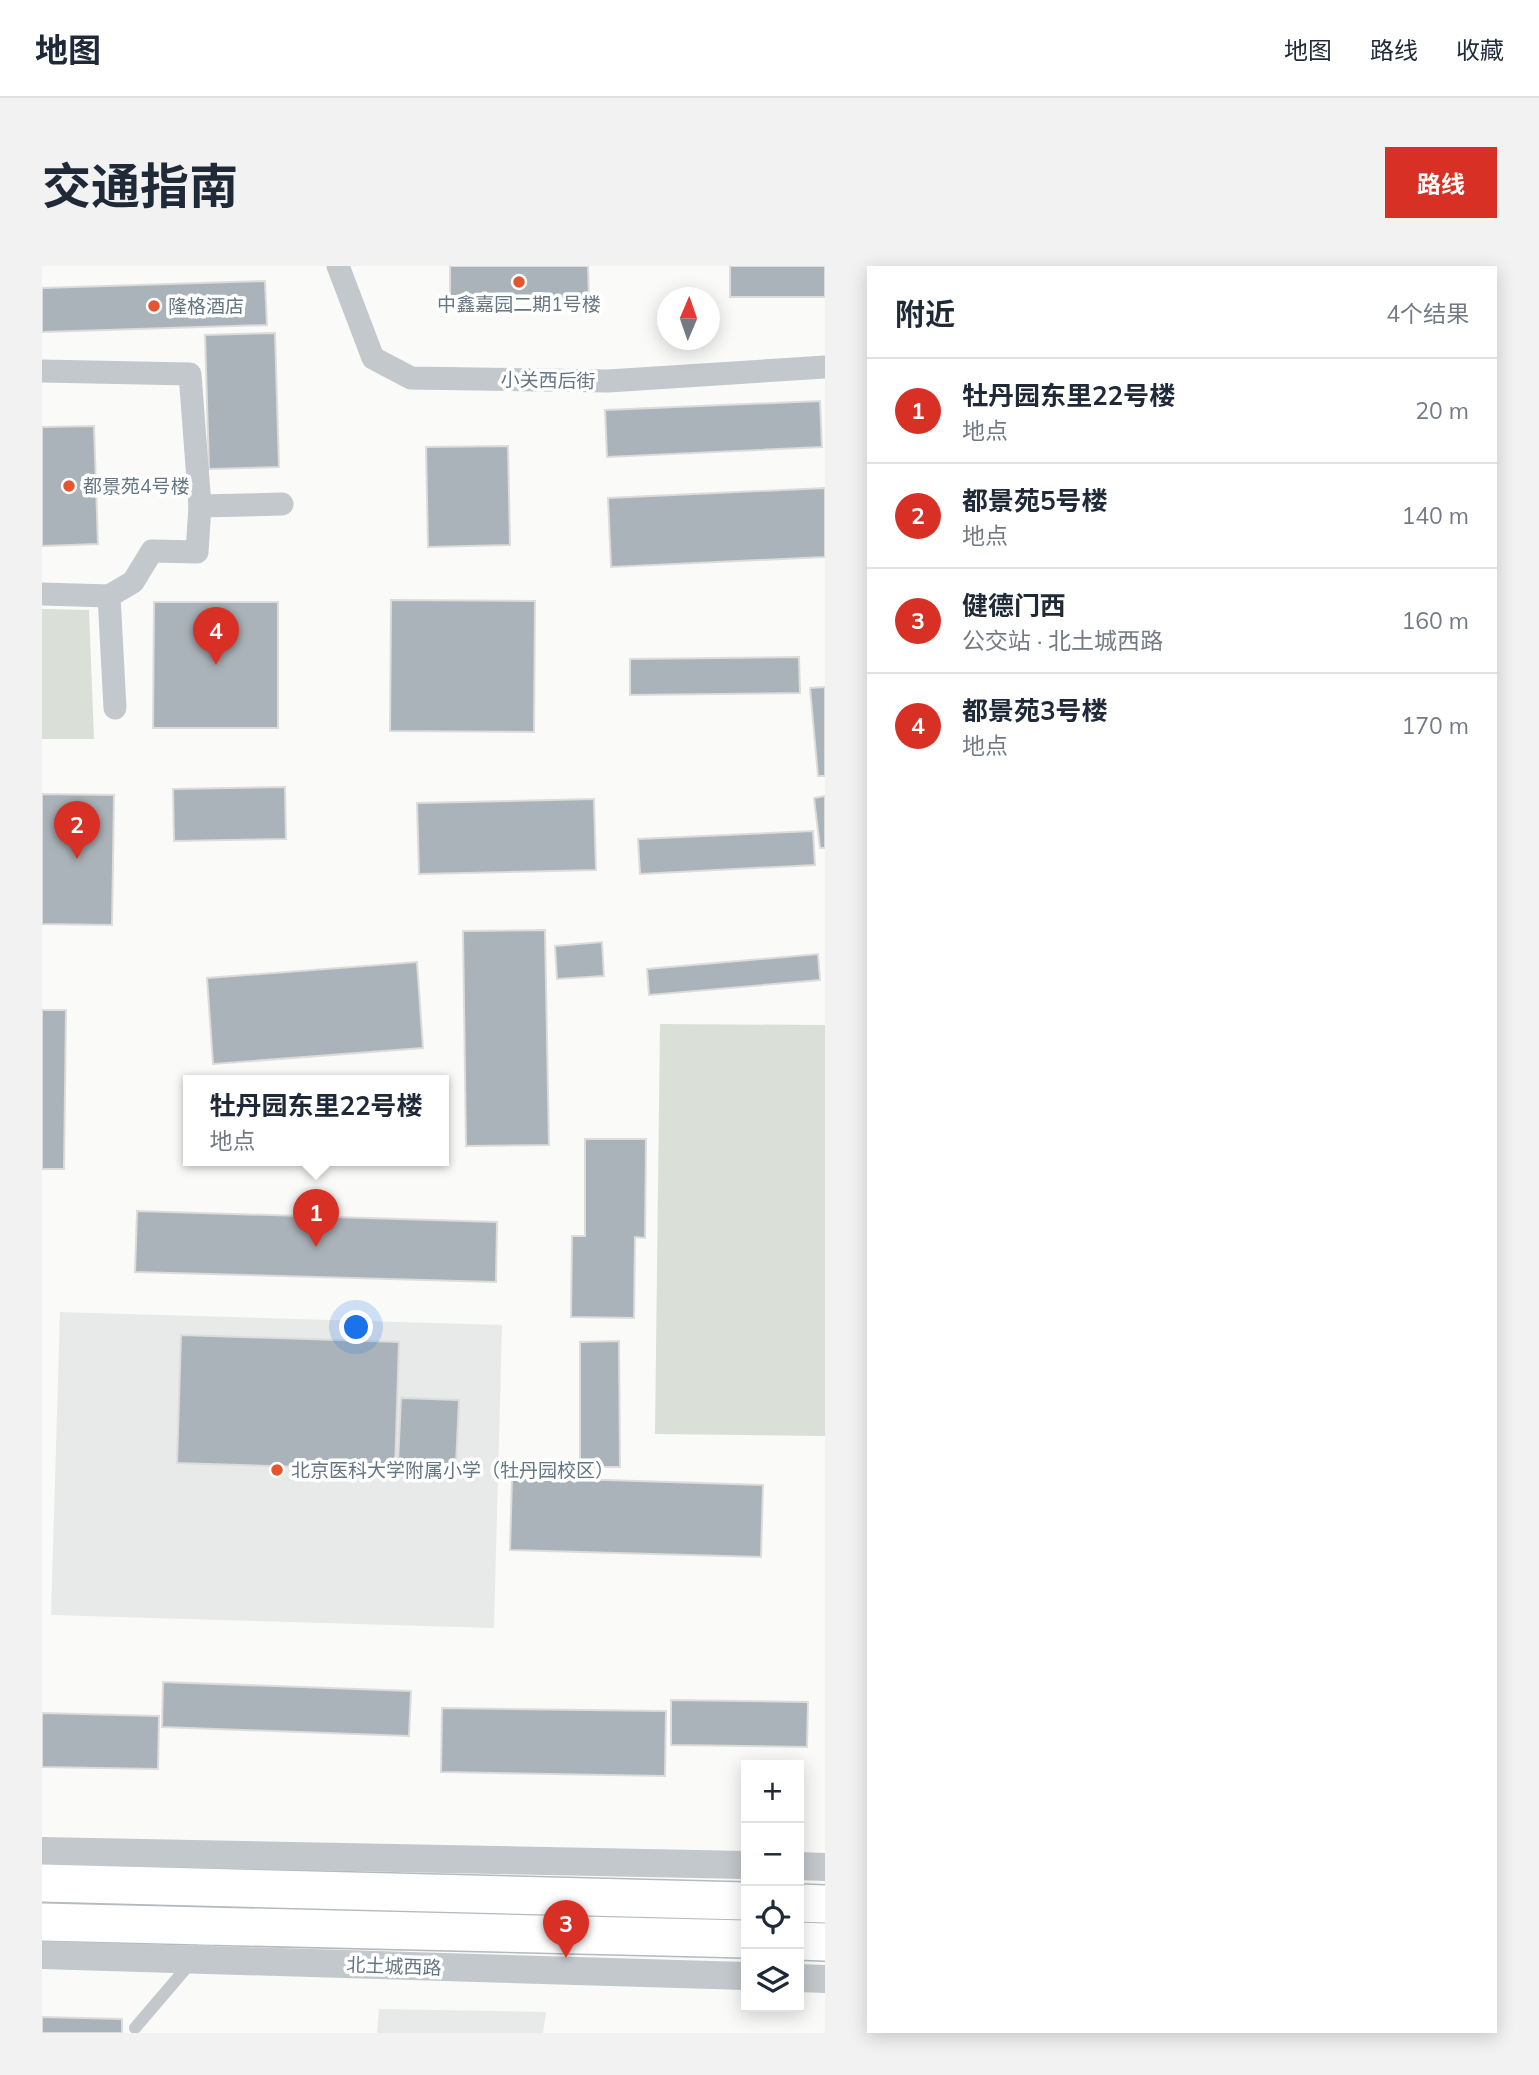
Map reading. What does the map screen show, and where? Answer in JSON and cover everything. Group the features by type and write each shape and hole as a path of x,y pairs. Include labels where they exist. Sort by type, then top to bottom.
{"main road":[{"path":"42,1883 741,1902"},
{"path":"804,1903 825,1903"},
{"name":"北土城西路","path":"42,1922 741,1939"},
{"path":"804,1941 825,1942"}],"street":[{"name":"小关西后街","path":"338,266 373,358 411,378 608,382 825,367"},
{"path":"42,370 190,374 200,506 197,552 152,551 134,582 109,596 42,594"},
{"path":"200,506 282,504"},
{"path":"109,596 115,708"},
{"path":"42,1851 741,1865"},
{"path":"804,1866 825,1867"},
{"name":"北土城西路","path":"42,1955 741,1976"},
{"path":"804,1978 825,1979"}],"lane":[{"path":"135,2028 222,1926"}],"shaded area":[{"path":"42,609 89,610 94,739 42,739"},
{"path":"660,1024 825,1025 825,1436 655,1434"},
{"name":"北京医科大学附属小学（牡丹园校区）","path":"60,1312 502,1325 494,1628 51,1615"},
{"path":"379,2009 546,2012 543,2033 377,2033"}],"building":[{"name":"中鑫嘉园二期1号楼","path":"450,266 588,266 589,298 450,300"},
{"path":"730,266 825,266 825,297 730,297"},
{"name":"隆格酒店","path":"265,281 267,325 42,332 42,288"},
{"path":"275,333 279,467 209,469 205,335"},
{"path":"820,401 822,447 607,457 605,410"},
{"name":"都景苑4号楼","path":"94,426 98,544 42,546 42,427"},
{"path":"508,446 510,545 428,547 426,447"},
{"path":"825,488 825,557 611,567 608,498"},
{"path":"391,600 535,601 534,732 390,731"},
{"path":"154,602 278,602 278,728 153,728"},
{"path":"799,657 800,693 630,695 630,659"},
{"path":"825,687 825,776 818,776 810,688"},
{"path":"285,787 286,839 174,841 173,789"},
{"path":"42,794 114,795 112,925 42,924"},
{"path":"825,796 825,848 820,848 814,798"},
{"path":"594,799 596,870 419,874 417,803"},
{"path":"813,831 815,865 640,874 638,839"},
{"path":"545,930 549,1145 466,1146 463,931"},
{"path":"602,942 604,976 557,979 555,946"},
{"path":"818,954 820,980 649,995 647,969"},
{"path":"417,962 423,1048 213,1064 207,978"},
{"path":"42,1010 66,1010 64,1169 42,1169"},
{"path":"585,1139 646,1139 645,1238 635,1237 634,1318 571,1317 572,1236 585,1236"},
{"path":"137,1211 497,1222 496,1282 135,1272"},
{"path":"181,1335 399,1342 395,1470 177,1463"},
{"path":"619,1341 620,1467 580,1467 580,1342"},
{"path":"401,1398 459,1400 456,1465 398,1463"},
{"path":"512,1477 763,1485 761,1557 510,1550"},
{"path":"163,1682 411,1691 409,1736 162,1727"},
{"path":"671,1700 808,1702 807,1747 671,1745"},
{"path":"442,1708 666,1711 665,1776 441,1772"},
{"path":"42,1713 159,1716 158,1769 42,1767"},
{"path":"42,2017 122,2019 122,2033 42,2033"}],"place":[{"name":"中鑫嘉园二期1号楼","path":"519,282"},
{"name":"隆格酒店","path":"154,306"},
{"name":"都景苑4号楼","path":"69,486"},
{"name":"都景苑3号楼","path":"216,665"},
{"name":"都景苑5号楼","path":"77,859"},
{"name":"牡丹园东里22号楼","path":"316,1247"},
{"name":"北京医科大学附属小学（牡丹园校区）","path":"277,1470"},
{"name":"健德门西","path":"566,1958"}]}
